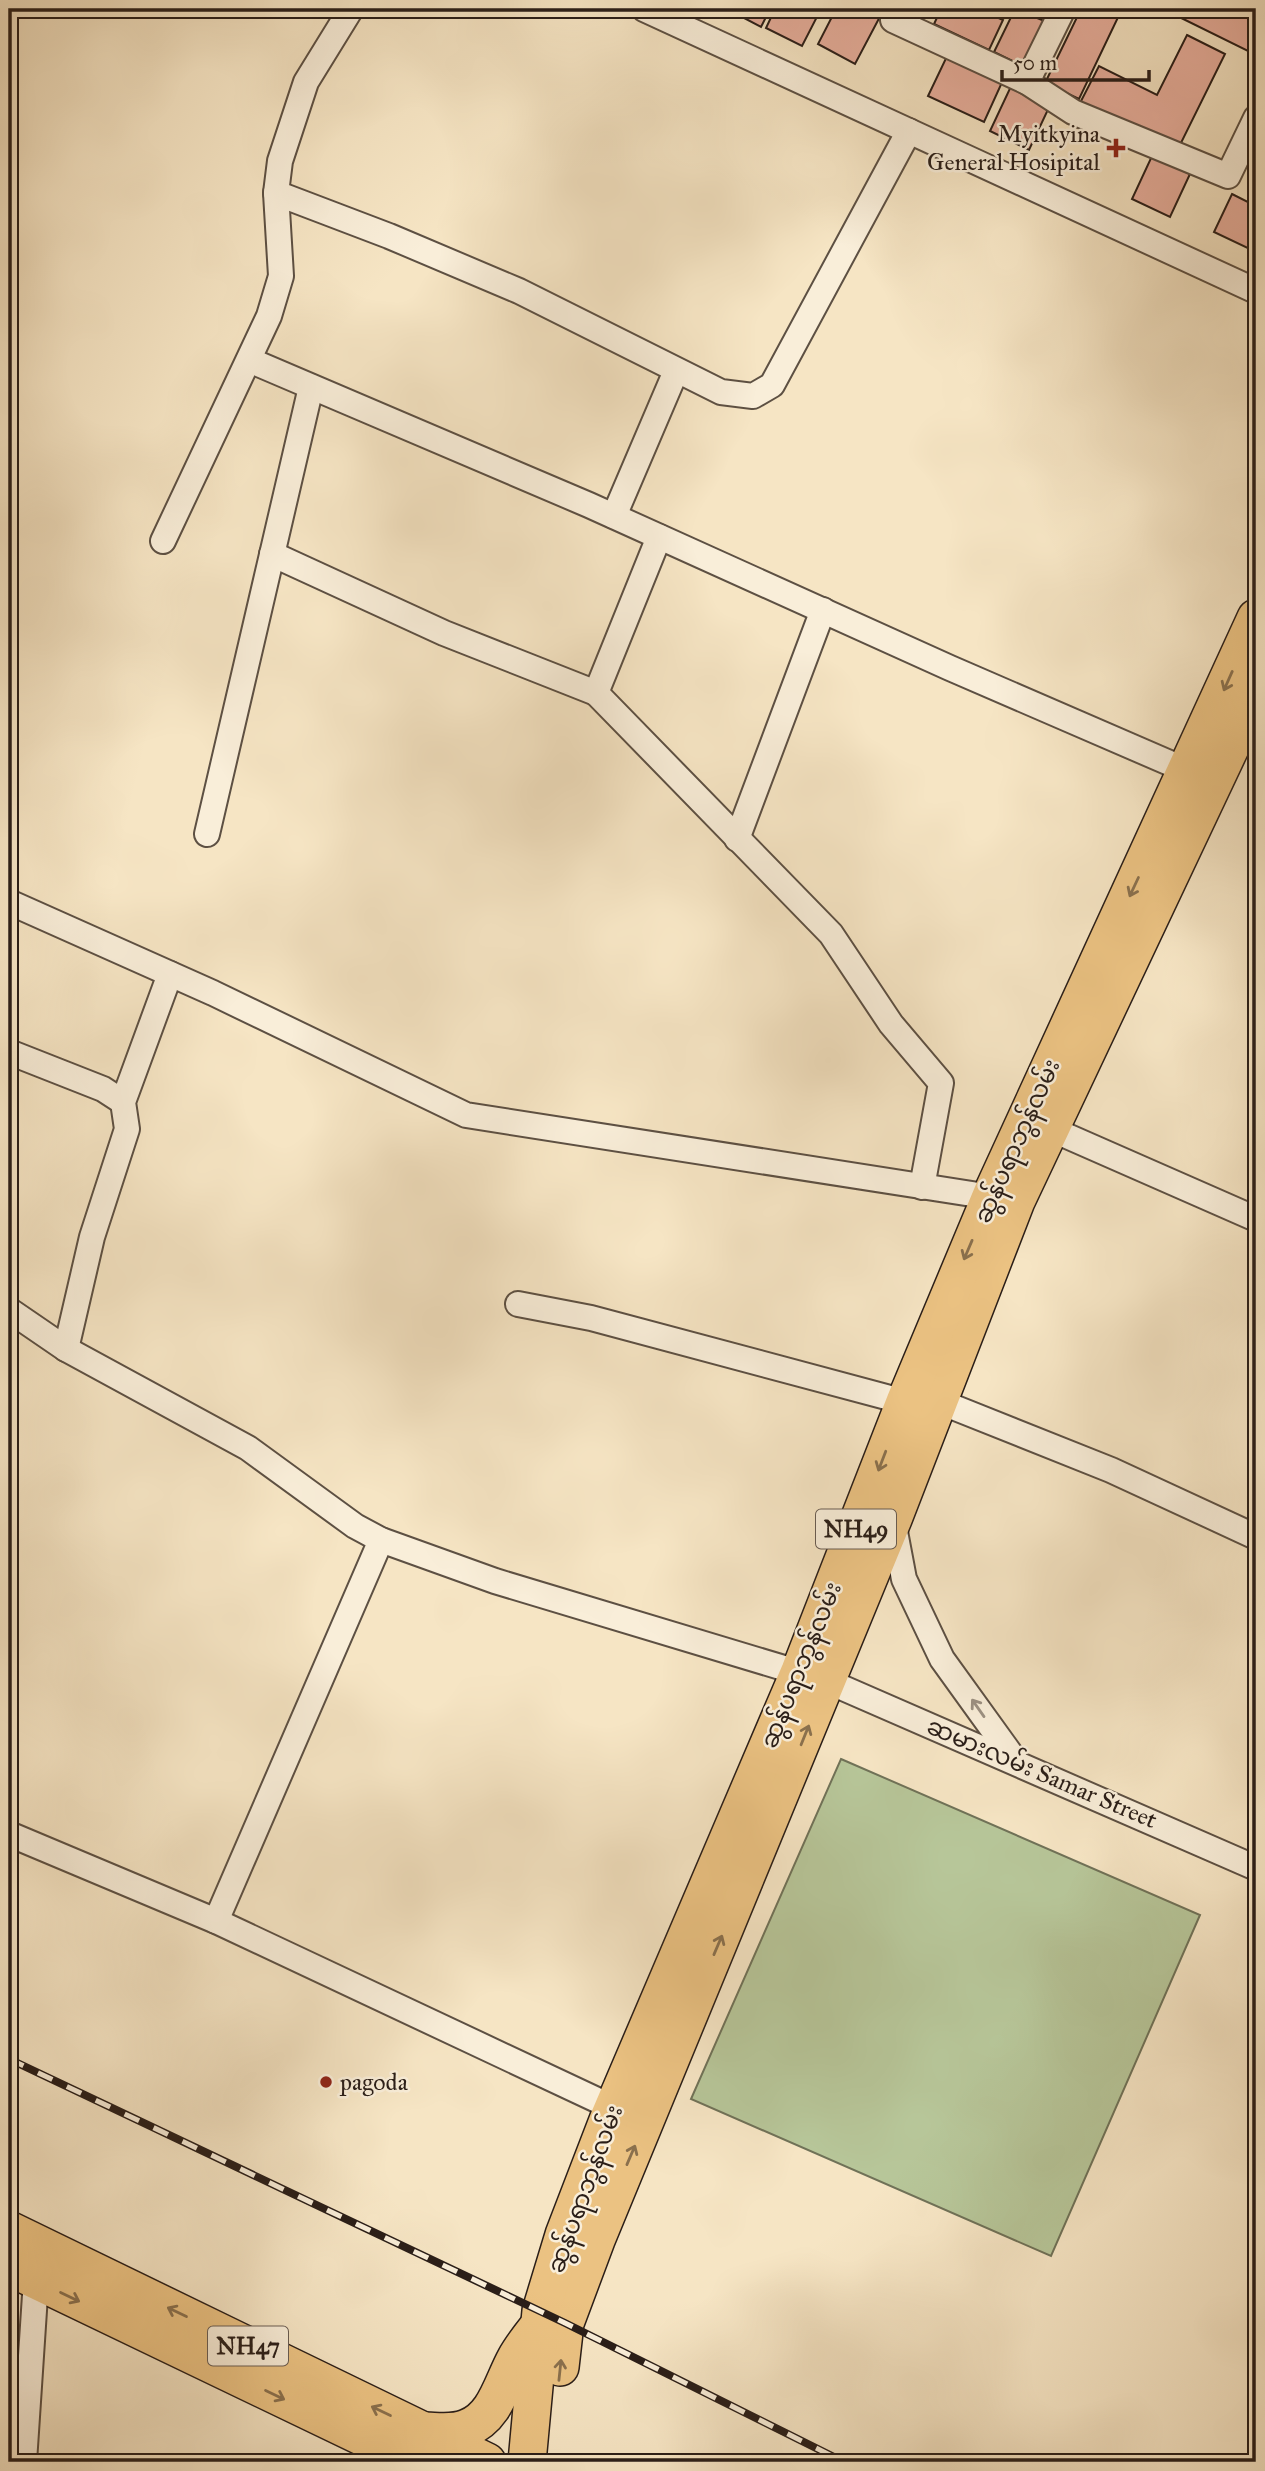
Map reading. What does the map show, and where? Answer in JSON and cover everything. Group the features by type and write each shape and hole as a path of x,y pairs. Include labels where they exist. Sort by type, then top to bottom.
{"highway":[{"name":"ဆွန်ပရာဘွန်လမ်း","path":"550,2462 565,2323 596,2240 921,1401 1003,1199 1256,618"},
{"name":"ဆွန်ပရာဘွန်လမ်း","path":"1003,1199 1051,1129 1256,693"},
{"name":"ဆွန်ပရာဘွန်လမ်း","path":"527,2462 540,2324 564,2235 614,2108 814,1676 892,1519 921,1401"},
{"name":"NH47","path":"9,2230 32,2266 419,2447 487,2462"},
{"path":"419,2447 467,2428 483,2418 494,2404 514,2361 540,2324"}],"street":[{"path":"163,541 268,316 281,276 276,193 280,161 306,82 351,9"},
{"path":"644,9 1256,291"},
{"path":"900,9 893,20 1027,82 1073,112 1228,176 1256,118"},
{"path":"1027,82 1063,9"},
{"path":"276,193 519,290 721,392 753,396 772,385 909,131"},
{"path":"249,360 614,516 1188,771"},
{"path":"614,516 676,371"},
{"path":"207,834 310,387"},
{"path":"596,693 659,537"},
{"path":"272,554 444,633 596,693 831,934 891,1024 941,1083 922,1187"},
{"path":"737,839 823,610"},
{"path":"9,902 170,974 466,1115 1003,1199"},
{"path":"66,1349 92,1237 127,1129 123,1102 170,974"},
{"path":"9,1052 103,1089 123,1102"},
{"path":"1051,1129 1256,1219"},
{"path":"518,1304 591,1318 921,1401 1111,1471 1256,1537"},
{"name":"ဆမားလမ်း Samar Street","path":"9,1310 66,1349 248,1448 355,1526 381,1540 495,1581 814,1676 1256,1868"},
{"path":"892,1519 904,1578 942,1658 1017,1763"},
{"path":"216,1921 381,1540"},
{"path":"9,1834 216,1921 614,2108"},
{"path":"24,2462 32,2266"}],"green space":[{"path":"841,1759 1200,1915 1051,2256 691,2099"}],"building":[{"path":"727,9 770,9 761,27"},
{"path":"775,9 821,9 802,46 766,28"},
{"path":"836,9 884,9 855,64 818,44"},
{"path":"941,9 979,9 1003,20 989,50 934,24"},
{"path":"1015,9 1047,22 1025,67 994,52"},
{"path":"1081,9 1122,9 1079,99 1045,83"},
{"path":"1163,9 1256,9 1256,45 1252,53"},
{"path":"1187,35 1225,54 1177,151 1080,103 1099,66 1157,95"},
{"path":"949,52 1004,78 984,122 928,96"},
{"path":"1013,82 1052,101 1029,150 990,131"},
{"path":"1152,156 1190,174 1170,217 1132,199"},
{"path":"1232,194 1256,206 1256,252 1214,232"}],"railway":[{"path":"9,2059 565,2323 844,2462"}],"place":[{"name":"Myitkyina General Hosipital","path":"1116,148"},
{"name":"pagoda","path":"326,2082"}]}
